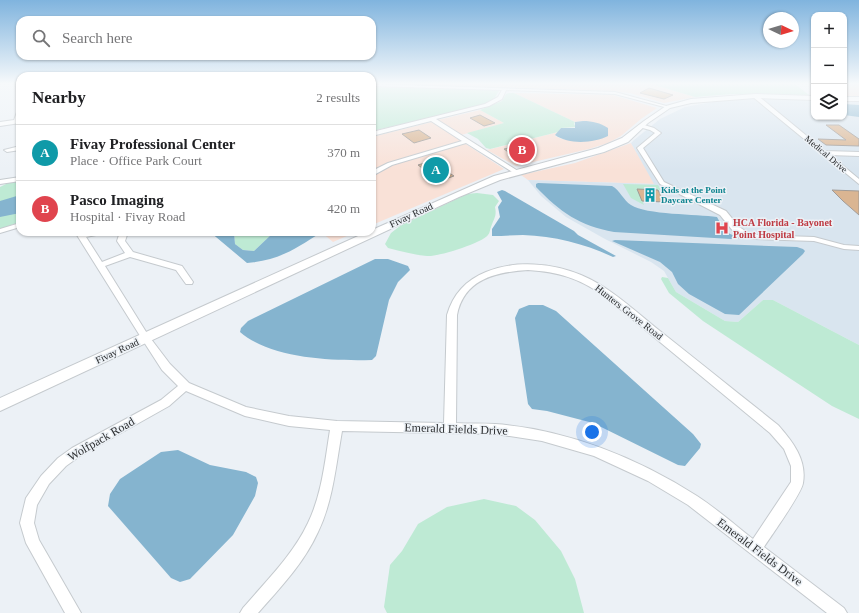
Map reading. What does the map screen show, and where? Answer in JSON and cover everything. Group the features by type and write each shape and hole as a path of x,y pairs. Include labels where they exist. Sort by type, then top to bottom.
{"street":[{"path":"376,133 457,113"},
{"name":"Fivay Road","path":"376,232 497,178 516,172 573,159 625,140 660,113"},
{"name":"Medical Drive","path":"775,113 859,182"},
{"path":"432,119 516,172"},
{"path":"0,124 16,121"},
{"path":"641,126 652,129 658,133 640,148 659,180 723,213 739,232 750,236 814,239 844,247 859,248"},
{"path":"376,171 390,164 468,141"},
{"path":"7,150 16,149"},
{"path":"825,153 859,154"},
{"path":"0,182 16,180"},
{"path":"0,231 16,226"},
{"name":"Emerald Fields Drive","path":"81,236 145,337 166,367 185,386 245,411 289,421 337,426 496,429 534,435 596,451 652,477 693,501 839,613"},
{"path":"123,236 121,241 130,254"},
{"name":"Fivay Road","path":"0,405 366,236"},
{"path":"100,265 130,254 179,268 189,282"},
{"name":"Hunters Grove Road","path":"450,427 452,316 456,301 467,286 501,269 519,267 538,267 558,270 576,276 593,284 616,300 774,428 789,446 797,466 797,484 755,548"},
{"name":"Wolfpack Road","path":"73,613 33,544 27,523 31,503 45,480 62,462 76,452 165,403 185,386"},
{"path":"248,613 295,558 313,528 321,504 337,426"}],"shaded area":[{"path":"469,113 485,113 504,123 461,135 438,120"},
{"path":"555,113 650,113 621,136 608,143 589,149 516,166 487,150 558,132 555,136 562,139 581,141 583,121 575,122"},
{"name":"HCA Florida - Bayonet Point Hospital","path":"673,113 811,113 811,120 847,120 847,113 859,113 859,345 773,300 763,300 738,322 725,321 676,292 664,271 651,262 566,217 541,196 528,180 654,184 631,143 660,119"},
{"path":"432,122 504,169 376,223 376,136"},
{"path":"631,143 655,184 528,180 521,175 575,163"},
{"path":"326,236 347,236 333,242"}],"green space":[{"path":"376,113 451,113 376,130"},
{"path":"485,113 555,113 575,122 574,124 576,127 561,128 558,132 490,149 486,148 478,139 467,133 504,123"},
{"path":"16,181 16,223 0,229 0,187"},
{"path":"623,184 658,185 661,190 637,189 644,205 631,198"},
{"path":"477,193 493,195 499,201 495,207 495,215 488,235 477,242 459,249 433,256 417,255 388,248 385,244 391,233 400,226 467,194"},
{"path":"234,236 270,236 254,251 243,250 235,244"},
{"path":"662,277 668,278 676,292 725,321 738,322 763,300 773,300 859,345 859,419 832,406 703,321 669,293 661,279"},
{"path":"484,499 516,506 535,520 561,551 575,579 584,613 387,613 384,607 390,565 402,551 418,524 447,507"}],"water":[{"path":"847,113 859,113 859,117 847,115"},
{"path":"590,121 608,128 608,136 596,140 574,142 555,135 561,128 575,128 575,122"},
{"path":"536,184 612,186 628,203 638,208 648,211 717,217 723,228 730,234 741,238 731,239 614,232 602,229 581,222 562,211 536,187"},
{"path":"502,190 616,256 613,257 592,248 547,237 523,235 492,236 492,229 500,217 498,207 502,201 497,192"},
{"path":"16,196 16,214 0,217 0,201"},
{"path":"215,236 234,236 235,244 243,250 254,251 270,236 315,236 287,253 259,262 247,263"},
{"path":"612,241 797,247 805,251 739,315 725,314 689,294 678,284 672,272 660,262"},
{"path":"375,259 388,259 408,266 410,270 398,282 389,300 376,356 372,360 321,359 285,353 268,348 253,341 240,332 241,328 248,321"},
{"path":"529,305 543,305 556,311 693,434 701,444 700,448 685,466 678,465 593,423 547,411 532,409 528,404 515,318 519,309"},
{"path":"178,450 210,465 246,472 256,477 258,483 255,496 233,535 190,579 180,582 171,578 108,506 110,494 120,479 161,452"}],"building":[{"path":"480,115 495,123 484,126 470,118"},
{"path":"826,125 839,125 859,139 859,146 826,145 818,139 846,140"},
{"path":"419,130 431,138 414,143 402,134"},
{"path":"525,144 536,151 514,156 504,149"},
{"path":"431,161 454,176 440,181 418,165"},
{"name":"Kids at the Point Daycare Center","path":"637,189 658,190 664,202 642,201"},
{"path":"832,190 859,191 859,215 843,201"}],"place":[{"name":"Pasco Imaging","path":"522,150"},
{"name":"Fivay Professional Center","path":"436,170"},
{"name":"Kids at the Point Daycare Center","path":"650,195"},
{"name":"HCA Florida - Bayonet Point Hospital","path":"722,228"}]}
